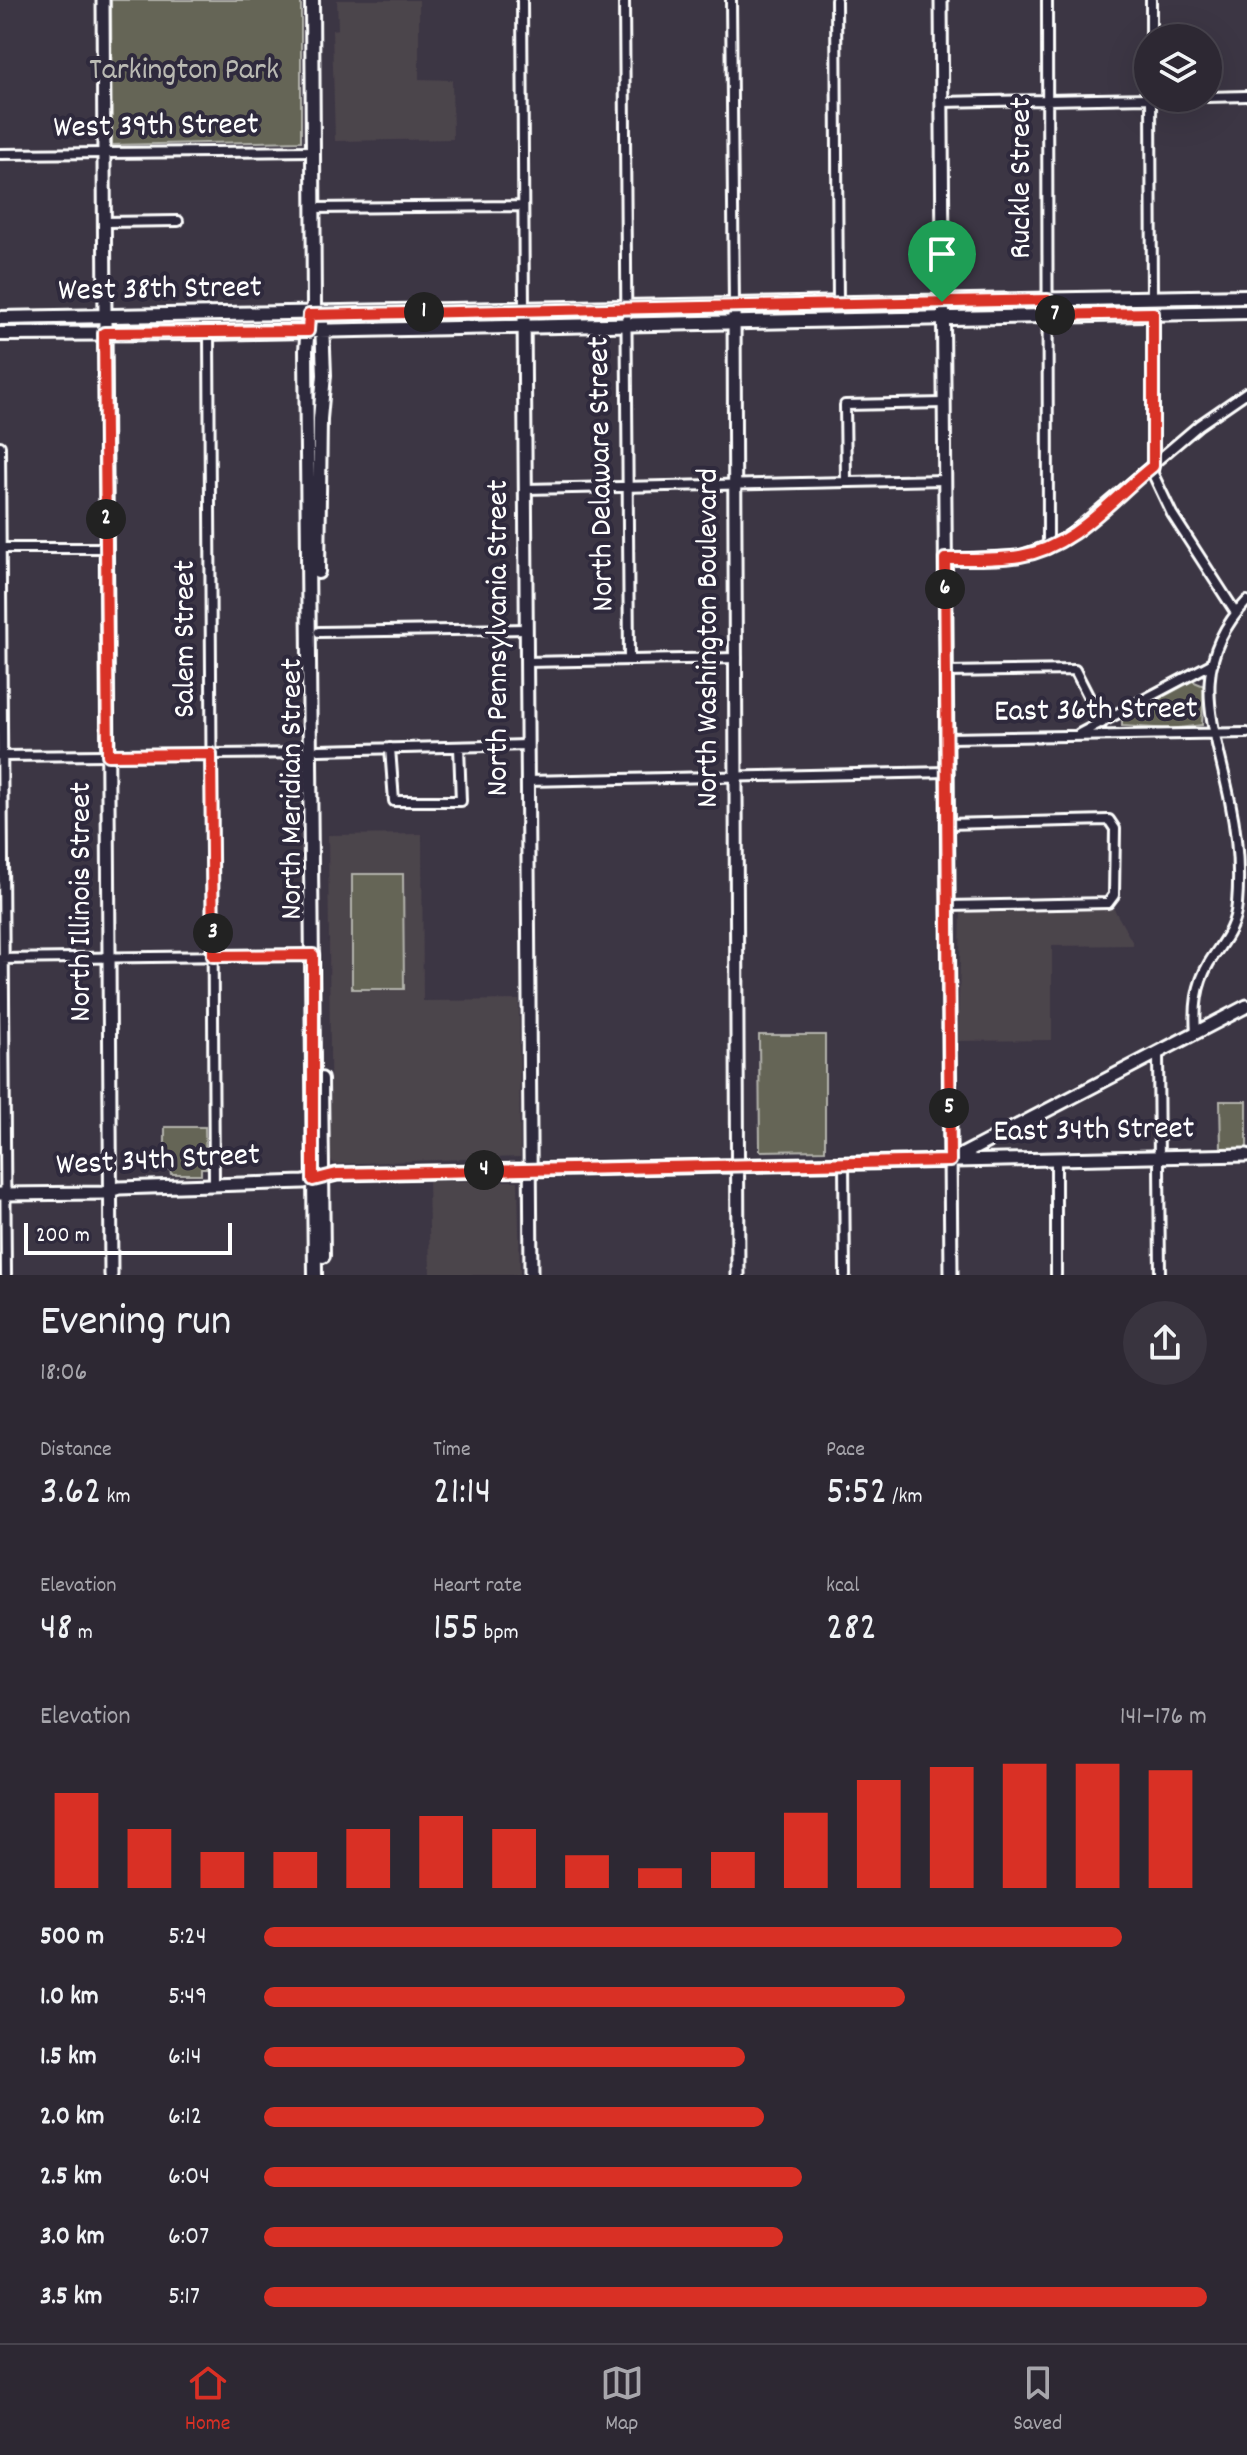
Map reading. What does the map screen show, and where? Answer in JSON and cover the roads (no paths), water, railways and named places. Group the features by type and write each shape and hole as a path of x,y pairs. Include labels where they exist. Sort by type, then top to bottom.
{"main road":[{"name":"North Meridian Street","path":"312,0 315,312 308,331 319,1178 315,1275"},
{"name":"West 38th Street","path":"0,318 1247,296"},
{"name":"North Meridian Street","path":"315,312 323,330 313,955 323,1275"},
{"name":"West 38th Street","path":"0,334 209,333 1247,312"}],"street":[{"name":"North Illinois Street","path":"103,0 111,1275"},
{"name":"North Pennsylvania Street","path":"522,0 531,1275"},
{"name":"North Delaware Street","path":"624,0 629,660"},
{"name":"North Washington Boulevard","path":"731,0 738,1275"},
{"path":"836,0 838,304"},
{"path":"941,0 951,1275"},
{"name":"Ruckle Street","path":"1047,0 1048,548"},
{"path":"1151,0 1151,24"},
{"path":"1222,97 1247,96"},
{"path":"941,102 1134,98"},
{"path":"1150,112 1152,298"},
{"name":"West 39th Street","path":"0,154 313,151"},
{"path":"313,208 523,206"},
{"path":"104,222 178,221"},
{"path":"1153,313 1154,478 1170,511 1236,613"},
{"name":"Salem Street","path":"209,333 214,1185"},
{"path":"945,559 1019,556 1048,548 1082,528 1199,425 1247,392"},
{"path":"846,482 845,405 944,403"},
{"path":"0,446 2,1194 6,1275"},
{"path":"525,489 945,480"},
{"path":"0,548 106,548"},
{"path":"1196,1033 1199,985 1210,962 1232,930 1237,901 1235,828 1212,733 1209,704 1213,663 1236,613 1247,601"},
{"path":"319,632 526,629"},
{"path":"526,662 737,658"},
{"path":"1075,736 1213,663"},
{"path":"946,672 1075,670 1102,723"},
{"name":"East 36th Street","path":"947,738 1247,733"},
{"path":"1,756 527,745"},
{"path":"390,748 394,801 437,802 461,801 459,747"},
{"path":"527,781 947,772"},
{"path":"947,824 1109,820 1115,826 1114,896 1107,903 948,906"},
{"path":"1,959 313,955"},
{"path":"950,1161 1247,1006"},
{"path":"1158,1052 1160,1275"},
{"name":"East 34th Street","path":"319,1178 530,1170 1247,1155"},
{"path":"1056,1160 1056,1275"},
{"path":"844,1163 845,1275"},
{"name":"West 34th Street","path":"2,1194 111,1191 319,1178"}],"park label":[{"name":"Tarkington Park","path":"184,72"}]}
